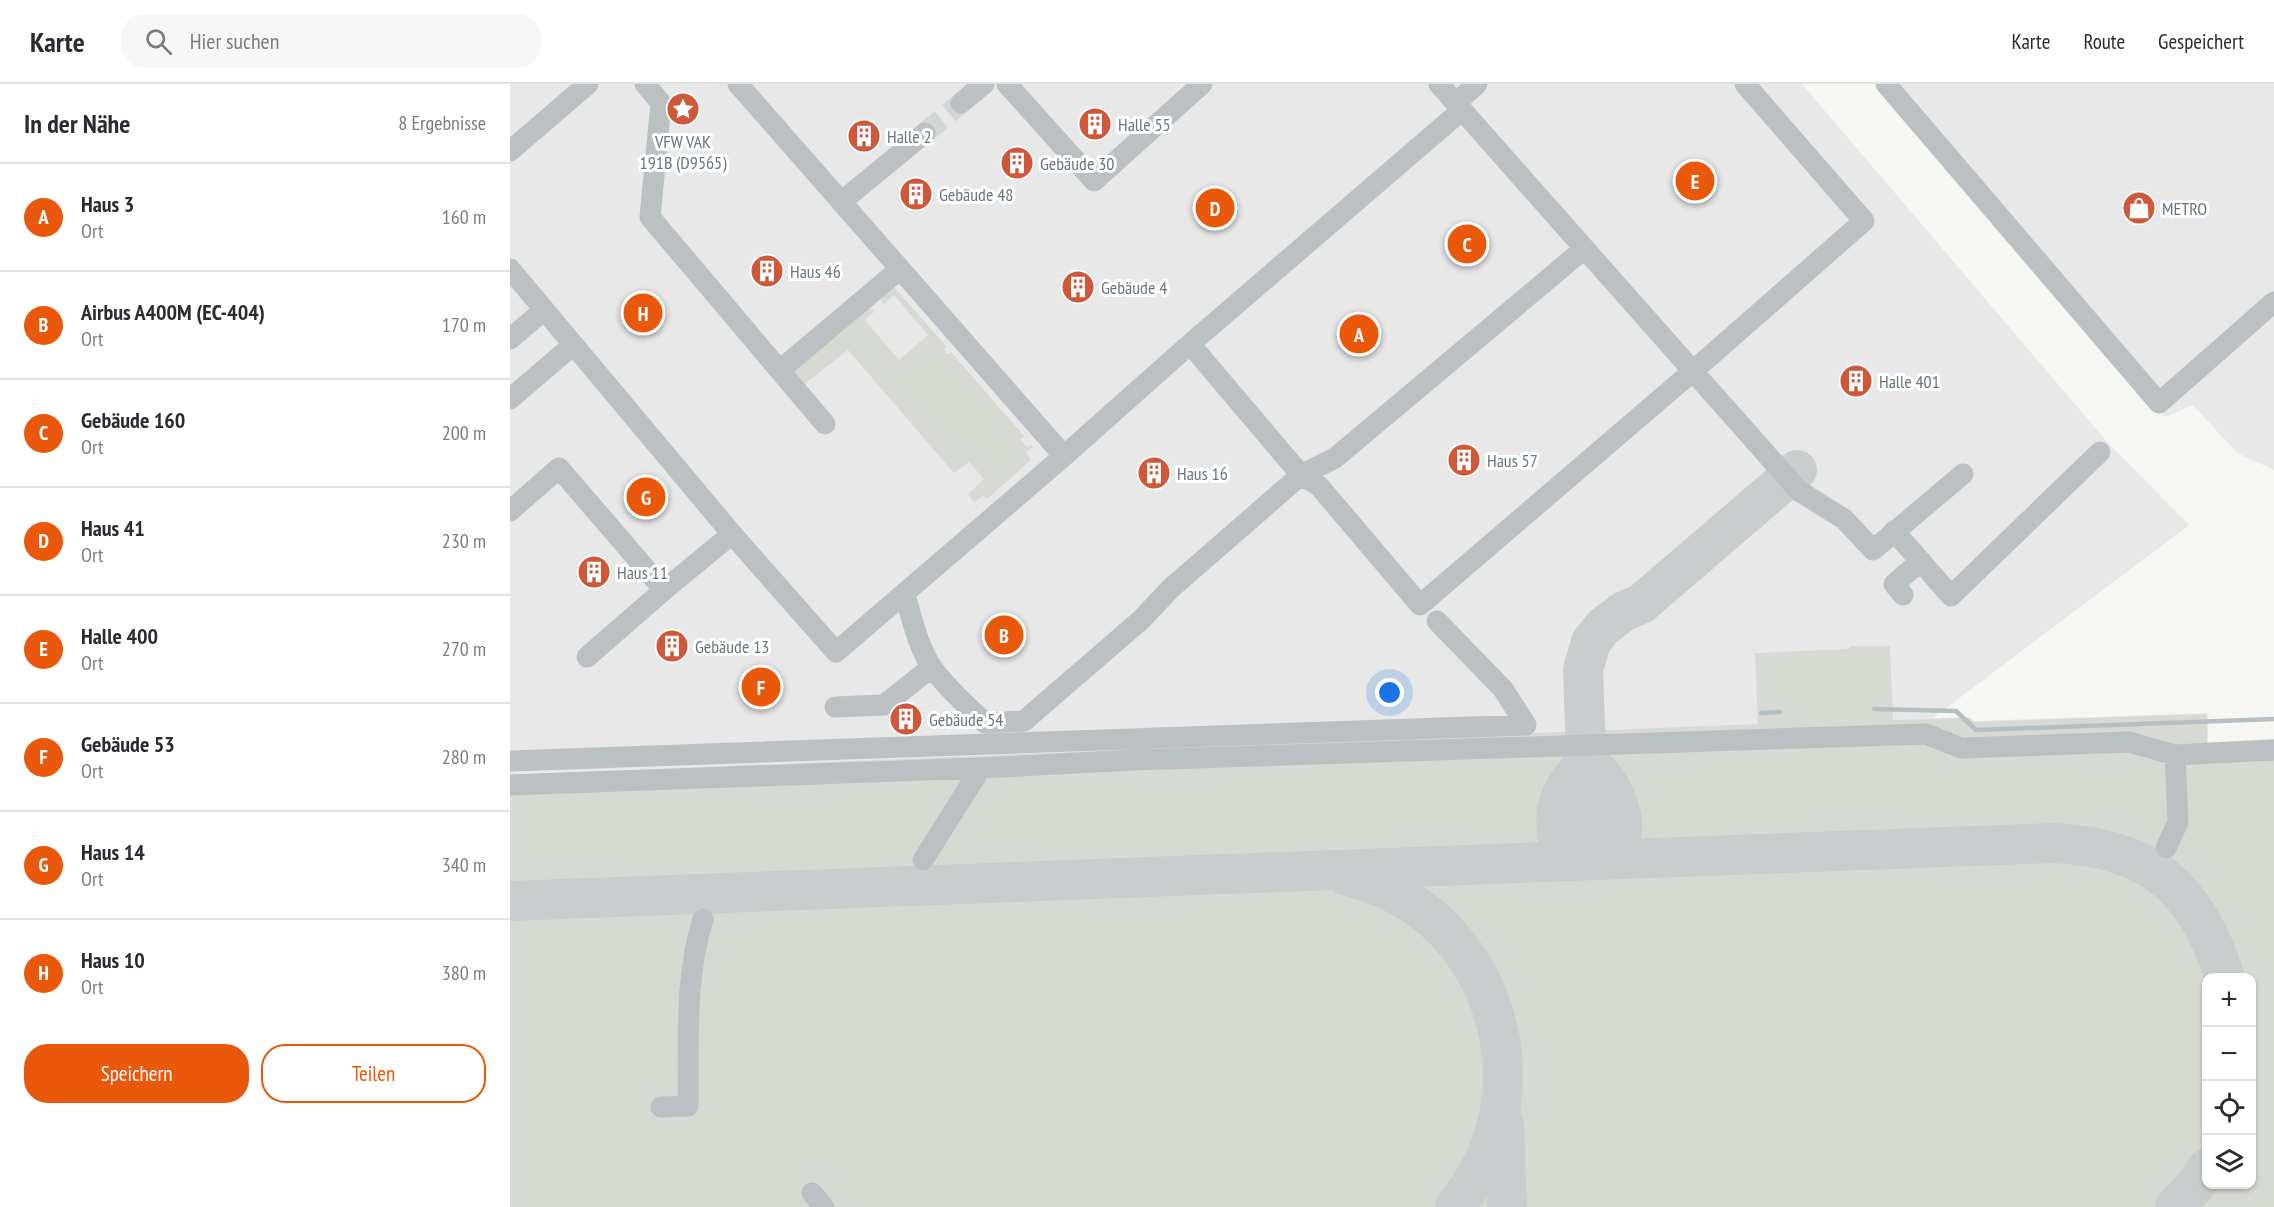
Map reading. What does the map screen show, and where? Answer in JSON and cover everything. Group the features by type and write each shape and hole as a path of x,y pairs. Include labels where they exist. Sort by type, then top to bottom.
{"lane":[{"path":"510,151 588,84"},
{"path":"645,84 662,103 650,217 825,424"},
{"path":"738,84 1064,456"},
{"path":"961,103 984,84"},
{"path":"1007,84 1094,181 1202,84"},
{"path":"1439,84 1798,491 1844,519 1873,549 1962,474"},
{"path":"510,269 732,534 836,652 1064,456 1459,107 1477,84"},
{"path":"1190,344 1301,475 1319,486 1420,605 1864,221 1745,84"},
{"path":"1886,84 2159,403 2274,302"},
{"path":"841,202 925,133"},
{"path":"905,595 922,647 932,668 956,696 985,723 1024,721 1142,619 1170,589 1301,475 1335,458 1584,249"},
{"path":"780,370 872,302 900,269"},
{"path":"510,339 543,310"},
{"path":"510,399 573,345"},
{"path":"1894,531 1950,596 2100,452"},
{"path":"510,511 559,468 664,590"},
{"path":"587,657 732,534"},
{"path":"1903,595 1894,584 1921,561"},
{"path":"510,761 1527,725 1503,689 1437,621"},
{"path":"835,707 884,705 932,668"},
{"path":"510,785 981,768 1145,759 1926,734 1960,748 2129,742 2175,755 2274,750"},
{"path":"2166,848 2178,822 2175,755"},
{"path":"923,860 981,768"},
{"path":"661,1107 688,1106 689,1020 694,946 703,919"}],"shaded area":[{"path":"510,84 1802,84 2109,444 2189,525 1933,718 1969,717 1974,721 2208,713 2208,742 2274,739 2274,1207 510,1207"},
{"name":"METRO","path":"1878,84 2274,84 2274,470 2237,453 2193,405 2165,417"},
{"path":"894,287 946,346 944,349 947,355 951,352 1025,437 1020,439 1027,447 1031,445 1033,447 1026,452 1031,460 987,499 983,495 974,503 968,494 984,479 969,462 954,473 848,350 802,386 794,375 794,367 864,306 875,311 865,320 899,360 928,335 894,295 883,305 880,293"},
{"path":"1851,646 1890,646 1893,720 1969,718 1974,722 2207,714 2207,743 2274,740 2274,1207 510,1207 510,775 1758,724 1755,653 1848,649"}],"waterway":[{"path":"1874,709 1956,711 1976,730 2274,719"},
{"path":"1761,713 1780,712"}],"taxiway":[{"path":"1613,859 1602,854 1589,834 1583,670 1591,642 1603,627 1624,611 1641,604 1797,470"},
{"path":"1586,755 1609,785 1618,803 1622,832 1620,842 1610,859"},
{"path":"1574,861 1567,854 1558,836 1556,826 1558,806 1566,787 1583,765 1586,756"},
{"path":"510,901 2052,843 2086,846 2116,853 2142,863 2164,878 2183,896 2199,919 2223,973"},
{"path":"1347,876 1390,891 1421,910 1448,934 1470,962 1487,994 1498,1028 1503,1064 1502,1100 1487,1155 1473,1182 1455,1207"},
{"path":"1504,1124 1507,1207"},
{"path":"2175,1207 2202,1175"}],"tunnel":[{"path":"925,133 961,103"}],"place":[{"name":"VFW VAK 191B (D9565)","path":"683,109"},
{"name":"Halle 55","path":"1095,124"},
{"name":"Halle 2","path":"864,136"},
{"name":"Gebäude 30","path":"1017,163"},
{"name":"Halle 400","path":"1695,181"},
{"name":"Gebäude 48","path":"916,194"},
{"name":"Haus 41","path":"1215,208"},
{"name":"METRO","path":"2139,208"},
{"name":"Gebäude 160","path":"1467,244"},
{"name":"Haus 46","path":"767,271"},
{"name":"Gebäude 4","path":"1078,287"},
{"name":"Haus 10","path":"643,313"},
{"name":"Haus 3","path":"1359,334"},
{"name":"Halle 401","path":"1856,381"},
{"name":"Haus 57","path":"1464,460"},
{"name":"Haus 16","path":"1154,473"},
{"name":"Haus 14","path":"646,497"},
{"name":"Haus 11","path":"594,572"},
{"name":"Airbus A400M (EC-404)","path":"1004,635"},
{"name":"Gebäude 13","path":"672,646"},
{"name":"Gebäude 53","path":"761,687"},
{"name":"Gebäude 54","path":"906,719"}]}
